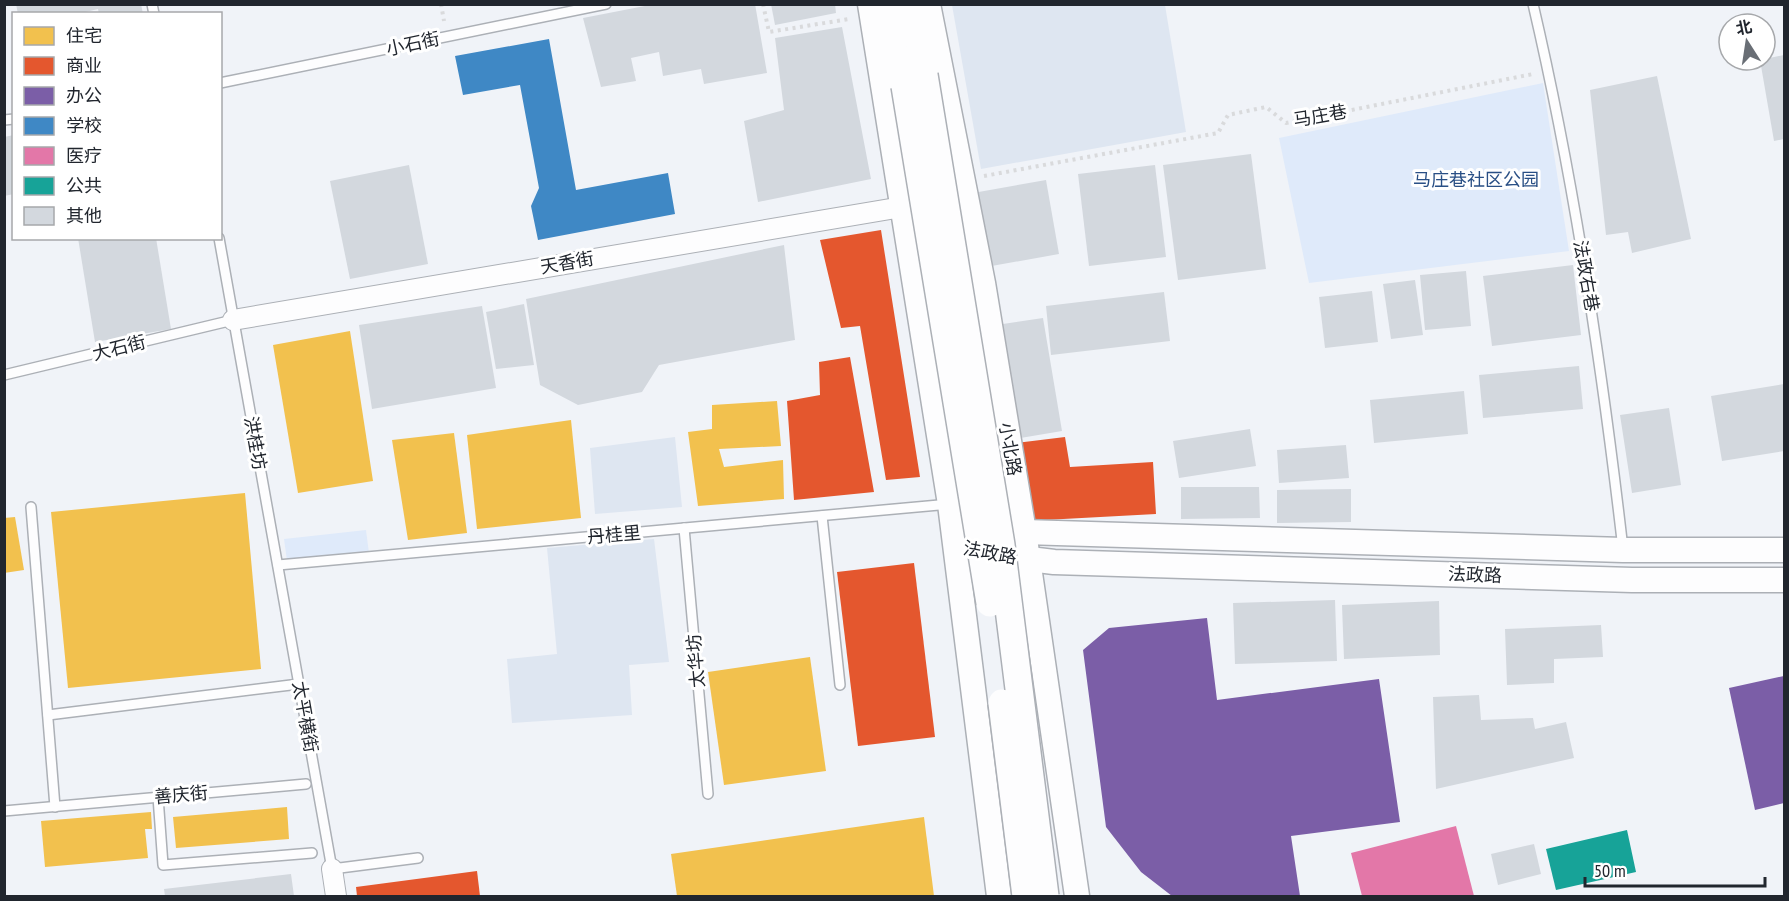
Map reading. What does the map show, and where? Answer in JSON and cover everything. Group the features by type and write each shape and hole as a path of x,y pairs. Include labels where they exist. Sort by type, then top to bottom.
{"main road":[{"name":"小北路","path":"914,4 915,80 988,586 1026,897"},
{"name":"小北路","path":"877,8 915,80 1001,545 1045,897"}],"street":[{"name":"小北路","path":"928,4 964,180 1029,560 1077,897"},
{"path":"877,8 902,207 950,504 999,897"},
{"name":"天香街","path":"233,320 902,207"},
{"path":"937,430 957,452 970,455 993,445 1006,426"},
{"name":"法政路","path":"955,546 1024,532 1623,550 1785,550"},
{"name":"法政路","path":"955,546 1029,560 1632,580 1785,580"},
{"path":"332,869 336,897"}],"lane":[{"name":"小石街","path":"222,83 606,4"},
{"name":"法政右巷","path":"1533,4 1549,71 1602,373 1623,550"},
{"name":"洪桂坊","path":"219,240 278,565"},
{"name":"大石街","path":"4,375 233,320"},
{"name":"丹桂里","path":"278,565 950,504"},
{"path":"31,507 55,807"},
{"path":"822,516 840,685"},
{"name":"太华坊","path":"684,528 708,794"},
{"name":"太平横街","path":"278,565 332,869"},
{"path":"48,716 299,684"},
{"name":"善庆街","path":"4,811 306,784"},
{"path":"158,797 163,865 312,853"},
{"path":"332,869 418,858"}],"path":[{"path":"763,4 769,32 877,8"},
{"name":"马庄巷","path":"964,180 1218,133 1228,115 1266,107 1286,123 1549,71"}],"shaded area":[{"path":"952,5 1165,5 1186,132 981,169"},
{"path":"675,437 682,507 595,514 590,448"},
{"path":"654,539 669,662 629,665 632,715 512,723 507,659 557,654 547,548"}],"green space":[{"name":"马庄巷社区公园","path":"1543,83 1569,251 1309,283 1279,138"},
{"path":"366,530 369,553 287,561 284,539"}],"building: 住宅":[{"path":"350,331 373,481 298,493 273,345"},
{"path":"777,401 781,446 719,449 724,467 783,460 784,499 698,506 688,432 712,429 712,405"},
{"path":"571,420 581,518 477,529 467,435"},
{"path":"454,433 467,533 408,540 392,440"},
{"path":"245,493 261,669 68,688 51,512"},
{"path":"15,517 24,570 4,573 4,518"},
{"path":"810,657 826,771 724,785 708,672"},
{"path":"287,807 289,839 176,848 173,817"},
{"path":"151,812 152,829 145,829 148,858 45,867 41,821"},
{"path":"924,817 934,896 677,896 671,854"}],"building: 商业":[{"path":"881,230 920,477 886,480 860,326 841,328 820,240"},
{"path":"850,357 874,492 794,500 787,401 820,395 819,362"},
{"path":"1065,437 1070,467 1153,462 1156,514 1026,521 1015,443"},
{"path":"914,563 935,737 858,746 837,572"},
{"path":"477,871 480,896 357,896 356,887"}],"building: 办公":[{"path":"1207,618 1217,700 1379,679 1400,822 1291,836 1300,896 1172,896 1141,872 1106,827 1083,650 1109,628"},
{"path":"1784,676 1784,803 1755,810 1729,688"}],"building: 学校":[{"path":"549,39 576,190 668,173 675,214 538,240 531,206 539,188 520,85 463,95 455,56"}],"building: 医疗":[{"path":"1456,826 1474,896 1362,896 1351,853"}],"building: 公共":[{"path":"1627,830 1636,872 1556,890 1546,849"}],"building: 其他":[{"path":"16,4 141,4 143,12 99,12 98,9 85,12 18,12"},
{"path":"655,4 755,4 767,73 704,84 701,69 663,76 659,52 631,58 636,81 601,87 583,18"},
{"path":"771,4 835,4 836,13 775,25"},
{"path":"842,27 871,179 758,202 744,121 784,110 775,38"},
{"path":"1784,55 1784,139 1774,141 1762,72 1777,72 1777,56"},
{"path":"1657,76 1691,239 1632,253 1628,232 1606,235 1590,90"},
{"path":"12,135 12,194 4,196 4,137"},
{"path":"1251,154 1266,269 1178,280 1163,165"},
{"path":"409,165 428,264 350,279 330,181"},
{"path":"1155,165 1166,257 1089,266 1078,174"},
{"path":"1046,180 1059,254 986,267 973,193"},
{"path":"78,240 156,240 171,329 95,342"},
{"path":"784,245 795,340 659,365 642,392 578,405 540,385 526,299"},
{"path":"1573,265 1581,335 1492,346 1483,276"},
{"path":"1466,271 1471,326 1425,330 1420,275"},
{"path":"1415,280 1423,335 1391,339 1383,284"},
{"path":"1372,291 1378,342 1325,348 1319,297"},
{"path":"1164,292 1170,341 1051,355 1046,306"},
{"path":"524,304 534,365 496,369 486,312"},
{"path":"482,306 496,388 372,409 359,325"},
{"path":"1043,318 1062,431 1014,439 996,325"},
{"path":"1579,366 1583,409 1483,418 1479,375"},
{"path":"1784,384 1784,451 1722,461 1711,396"},
{"path":"1464,391 1468,434 1374,443 1370,400"},
{"path":"1669,408 1681,485 1632,493 1620,415"},
{"path":"1250,429 1256,466 1179,478 1173,441"},
{"path":"1346,445 1349,478 1279,483 1277,450"},
{"path":"1181,487 1259,487 1260,518 1181,519"},
{"path":"1351,489 1351,522 1277,523 1277,490"},
{"path":"1335,600 1337,661 1235,664 1233,603"},
{"path":"1439,601 1440,655 1344,659 1342,605"},
{"path":"1601,625 1603,657 1554,659 1554,683 1507,685 1505,629"},
{"path":"1479,695 1481,720 1533,718 1535,729 1566,722 1574,758 1436,789 1433,697"},
{"path":"1534,844 1541,874 1498,885 1491,854"},
{"path":"291,874 294,896 165,896 164,889"}]}
